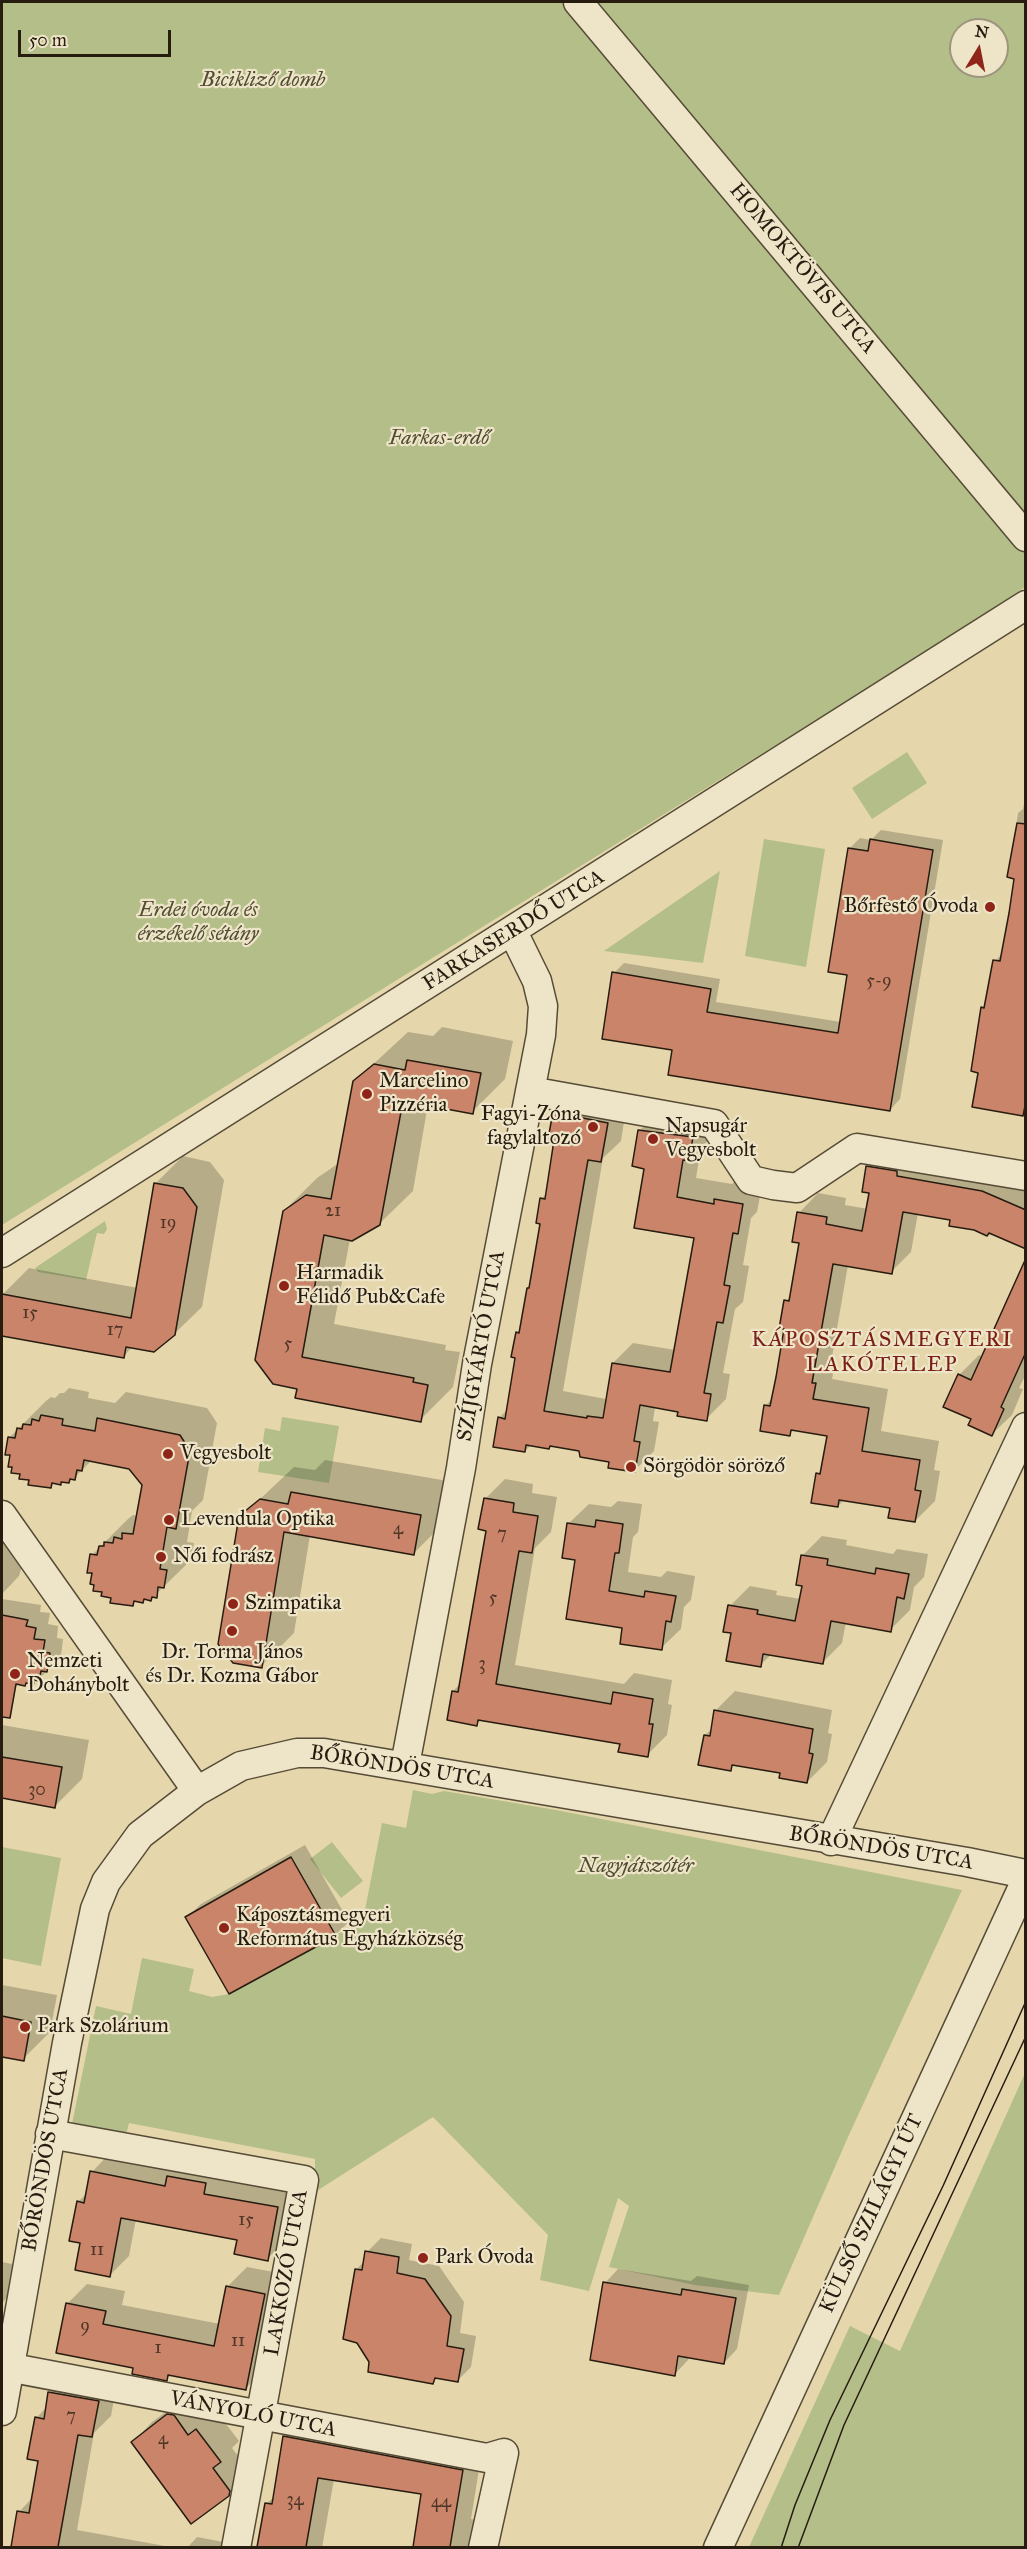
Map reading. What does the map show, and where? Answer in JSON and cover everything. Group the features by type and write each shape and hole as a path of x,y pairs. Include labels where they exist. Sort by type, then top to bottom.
{"street":[{"name":"HOMOKTÖVIS UTCA","path":"578,2 1026,537"},
{"name":"FARKASERDŐ UTCA","path":"2,1253 513,932 1026,605"},
{"name":"SZÍJGYÁRTÓ UTCA","path":"405,1766 461,1468 477,1364 541,1035 543,1006 537,981 513,932"},
{"path":"530,1091 714,1124 751,1180 773,1185 798,1188 857,1148 1026,1176"},
{"path":"831,1841 1026,1427"},
{"path":"2,1515 197,1791"},
{"name":"BŐRÖNDÖS UTCA","path":"2,2411 5,2367 95,1909 106,1882 140,1835 197,1791 241,1766 297,1753 324,1753 831,1841 967,1862 1026,1874"},
{"name":"KÜLSŐ SZILÁGYI ÚT","path":"718,2547 1026,1880"},
{"name":"LAKKOZÓ UTCA","path":"50,2134 304,2180 236,2547"},
{"name":"VÁNYOLÓ UTCA","path":"5,2367 487,2458 504,2453 483,2547"}],"green space":[{"name":"Farkas-erdő","path":"2,2 1025,2 1025,587 945,640 2,1225"},
{"path":"907,752 927,783 872,819 852,788"},
{"path":"764,839 825,849 806,967 745,956"},
{"path":"720,871 703,963 604,951"},
{"path":"105,1221 107,1229 104,1234 97,1233 86,1280 38,1272 35,1268"},
{"path":"282,1417 339,1426 329,1483 258,1472 265,1428 280,1431"},
{"name":"Nagyjátszótér","path":"413,1790 432,1794 444,1791 556,1810 962,1890 848,2137 779,2295 695,2285 609,2267 629,2206 618,2198 589,2291 540,2280 548,2235 433,2117 315,2192 315,2159 129,2123 125,2139 71,2129 96,2006 131,2014 142,1958 194,1969 189,1991 212,1997 229,1994 363,1920 382,1823 406,1828"},
{"path":"332,1842 363,1881 341,1898 310,1859"},
{"path":"2,1847 61,1858 41,1966 2,1958"},
{"path":"1025,2073 1025,2547 749,2547 850,2326 900,2351"}],"building":[{"path":"1017,823 1026,824 1026,1101 1023,1116 972,1107 978,1073 971,1071 981,1007 984,1008 993,960 1000,961 1009,913 1014,879 1007,877"},
{"path":"870,839 933,850 890,1111 668,1075 672,1050 602,1039 612,972 711,989 707,1012 838,1033 847,975 828,972 848,848 868,851"},
{"path":"407,1060 481,1073 473,1114 403,1101 380,1225 352,1241 324,1235 302,1357 414,1378 413,1382 428,1385 421,1422 295,1398 297,1389 273,1384 255,1360 283,1211 306,1195 331,1199 353,1081 374,1064 405,1070"},
{"path":"553,1112 608,1123 601,1162 588,1160 544,1411 587,1418 587,1416 603,1418 612,1363 670,1372 694,1238 634,1228 644,1169 632,1166 638,1130 693,1137 689,1161 683,1160 677,1197 714,1204 714,1199 743,1204 738,1234 733,1233 724,1285 730,1286 723,1323 717,1322 704,1393 711,1394 707,1421 677,1416 678,1412 640,1405 634,1441 640,1442 635,1472 608,1468 609,1462 580,1457 579,1451 550,1446 549,1449 526,1445 525,1452 493,1447 498,1417 505,1419 515,1358 511,1357 516,1332 519,1333 527,1288 529,1288 540,1224 536,1223 540,1198 545,1199 554,1140 548,1139"},
{"path":"866,1166 897,1171 897,1176 982,1191 1026,1210 1026,1249 989,1233 987,1236 974,1230 949,1226 950,1220 903,1212 892,1274 833,1264 812,1383 816,1383 813,1399 869,1408 862,1451 920,1460 915,1490 921,1491 915,1522 888,1518 890,1508 839,1500 838,1507 811,1503 816,1473 820,1474 827,1436 791,1430 790,1436 760,1431 764,1405 770,1406 784,1329 779,1329 784,1300 789,1301 799,1243 792,1242 797,1212 827,1217 826,1224 862,1231 869,1193 862,1192"},
{"path":"154,1183 183,1188 197,1207 175,1335 154,1352 126,1347 124,1358 2,1336 2,1294 131,1318"},
{"path":"1026,1258 1026,1352 1001,1407 1004,1409 992,1436 968,1425 971,1419 943,1407 958,1374 971,1380"},
{"path":"41,1415 63,1419 62,1425 95,1431 97,1418 180,1435 190,1451 176,1529 167,1527 160,1569 167,1570 164,1588 158,1587 157,1598 152,1597 151,1601 144,1599 143,1603 134,1601 133,1606 110,1603 111,1598 101,1596 102,1592 93,1591 94,1585 90,1584 92,1573 87,1573 90,1554 97,1555 99,1546 104,1546 104,1542 113,1543 114,1537 122,1539 122,1533 133,1534 142,1485 129,1469 84,1460 82,1471 77,1470 75,1480 70,1479 69,1483 61,1482 61,1485 52,1483 51,1488 28,1485 29,1480 19,1479 20,1474 11,1473 12,1467 8,1467 10,1455 5,1455 8,1437 15,1438 17,1428 22,1429 23,1424 31,1425 32,1419 39,1421"},
{"path":"291,1492 421,1515 414,1555 284,1532 262,1668 233,1663 218,1644 239,1516 260,1499 288,1504"},
{"path":"484,1498 514,1503 513,1512 538,1516 532,1553 519,1551 496,1684 611,1704 613,1692 653,1699 649,1724 653,1724 648,1757 618,1752 620,1744 478,1720 477,1726 447,1720 452,1691 458,1692 486,1531 478,1529"},
{"path":"596,1520 623,1524 619,1553 615,1553 609,1591 644,1597 645,1591 676,1596 671,1622 666,1621 662,1650 620,1644 622,1628 566,1619 575,1560 562,1558 567,1523 595,1527"},
{"path":"801,1555 828,1559 827,1565 875,1574 876,1568 909,1574 904,1599 897,1597 891,1632 831,1621 823,1664 763,1654 761,1667 726,1661 731,1633 723,1632 728,1605 758,1610 757,1614 795,1621 802,1586 796,1585"},
{"path":"2,1615 28,1620 26,1626 36,1628 34,1639 45,1640 43,1652 50,1653 47,1672 41,1671 39,1681 34,1680 34,1684 26,1683 25,1686 16,1684 10,1718 2,1717"},
{"path":"714,1710 813,1729 809,1753 813,1754 807,1783 779,1778 780,1773 732,1765 731,1771 698,1765 704,1735 710,1736"},
{"path":"2,1757 62,1767 55,1808 2,1798"},
{"name":"Káposztásmegyeri Református Egyházközség","path":"291,1857 336,1936 229,1994 185,1917"},
{"path":"2,2016 31,2022 24,2061 2,2057"},
{"path":"90,2171 165,2186 167,2176 206,2183 204,2194 278,2207 268,2261 234,2254 237,2240 121,2218 110,2277 75,2270 80,2243 69,2241 77,2201 84,2203"},
{"path":"365,2251 399,2257 397,2273 425,2279 451,2316 447,2346 464,2349 458,2382 435,2378 433,2384 368,2372 369,2362 357,2343 343,2339 355,2269 362,2270"},
{"path":"603,2282 681,2295 682,2289 736,2298 724,2364 678,2356 675,2376 590,2360"},
{"path":"226,2286 265,2294 246,2390 168,2375 167,2381 132,2374 133,2368 56,2353 66,2303 106,2311 103,2324 214,2346"},
{"path":"48,2392 99,2401 92,2437 78,2435 58,2547 11,2547 17,2511 29,2513 38,2461 27,2459 35,2417 44,2419"},
{"path":"167,2414 174,2415 188,2435 196,2429 221,2462 213,2468 230,2491 229,2496 191,2524 131,2442"},
{"path":"283,2436 463,2470 450,2547 413,2547 421,2494 318,2478 306,2547 257,2547 265,2503 272,2504"}],"tram line":[{"path":"781,2548 795,2505 830,2420 943,2186 1026,2001"},
{"path":"798,2548 844,2425 1026,2036"}],"place":[{"name":"Bőrfestő Óvoda","path":"990,907"},
{"name":"Marcelino Pizzéria","path":"367,1094"},
{"name":"Fagyi-Zóna fagylaltozó","path":"593,1127"},
{"name":"Napsugár Vegyesbolt","path":"653,1139"},
{"name":"Harmadik Félidő Pub&Cafe","path":"284,1286"},
{"name":"Vegyesbolt","path":"168,1454"},
{"name":"Sörgödör söröző","path":"631,1467"},
{"name":"Levendula Optika","path":"169,1520"},
{"name":"Női fodrász","path":"161,1557"},
{"name":"Szimpatika","path":"233,1604"},
{"name":"Dr. Torma János és Dr. Kozma Gábor","path":"232,1631"},
{"name":"Nemzeti Dohánybolt","path":"15,1674"},
{"name":"Káposztásmegyeri Református Egyházközség","path":"224,1928"},
{"name":"Park Szolárium","path":"25,2027"},
{"name":"Park Óvoda","path":"423,2258"}],"district":[{"name":"KÁPOSZTÁSMEGYERI LAKÓTELEP","path":"882,1354"}],"park label":[{"name":"Bicikliző domb","path":"263,81"},
{"name":"Erdei óvoda és érzékelő sétány","path":"198,923"}]}
